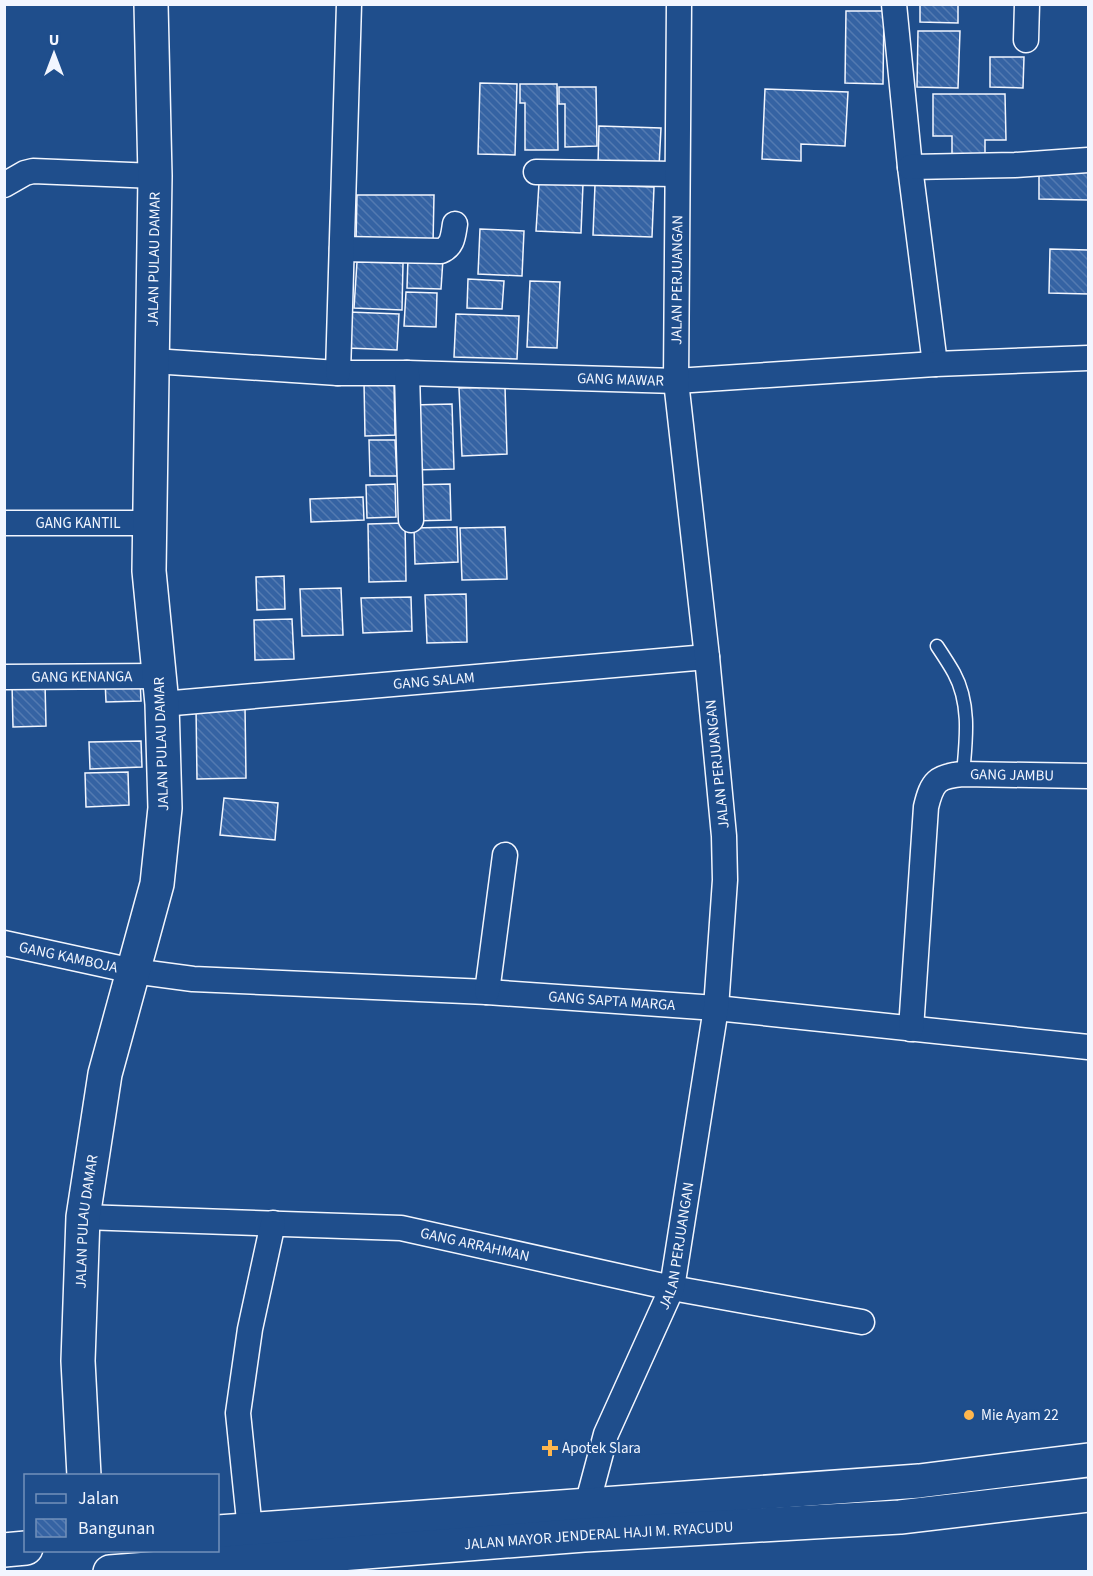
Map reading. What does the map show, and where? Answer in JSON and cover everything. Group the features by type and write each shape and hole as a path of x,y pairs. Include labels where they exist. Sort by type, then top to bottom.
{"main road":[{"name":"JALAN PULAU DAMAR","path":"84,1474 78,1361 83,1216 105,1074 158,873 165,808 160,690 149,571 154,176 151,4"},
{"name":"JALAN MAYOR JENDERAL HAJI M. RYACUDU","path":"219,1532 877,1485 1089,1460"},
{"path":"919,1481 909,1490 907,1500 911,1509 923,1515"},
{"path":"877,1485 886,1490 890,1501 887,1512 878,1519"},
{"name":"JALAN MAYOR JENDERAL HAJI M. RYACUDU","path":"110,1572 584,1535 878,1519 1089,1495"},
{"path":"4,1550 24,1548"}],"street":[{"path":"338,373 345,100 350,4"},
{"name":"JALAN PERJUANGAN","path":"587,1505 606,1434 672,1288 716,1008 726,880 707,657 676,381 679,4"},
{"path":"894,4 910,167 935,364"},
{"path":"1026,40 1027,4"},
{"path":"910,167 1015,165 1089,160"},
{"path":"4,185 25,172 33,171 154,176"},
{"path":"536,172 677,174"},
{"path":"342,249 441,251 448,248 452,242 456,224"},
{"name":"GANG MAWAR","path":"153,361 338,373 676,381 935,364 1089,358"},
{"path":"407,373 411,520"},
{"name":"GANG KANTIL","path":"4,523 151,523"},
{"name":"GANG SALAM","path":"160,690 707,657"},
{"name":"GANG KENANGA","path":"4,677 160,690"},
{"name":"GANG JAMBU","path":"911,1029 926,807 930,791 938,780 949,775 1089,776"},
{"path":"487,992 505,855"},
{"name":"GANG KAMBOJA","path":"4,943 133,971"},
{"name":"GANG SAPTA MARGA","path":"133,971 193,979 487,992 716,1008 1089,1047"},
{"name":"GANG ARRAHMAN","path":"83,1216 401,1228 672,1288 862,1322"},
{"path":"250,1530 238,1413 250,1329 273,1223"}],"lane":[{"path":"937,646 955,675 963,695 966,721 963,774"}],"building":[{"path":"920,4 958,4 958,23 920,22"},
{"path":"846,11 884,11 883,84 845,83"},
{"path":"918,31 960,31 958,88 917,87"},
{"path":"990,57 1024,57 1023,88 990,87"},
{"path":"480,83 517,84 515,155 478,154"},
{"path":"520,84 557,84 558,150 525,150 525,103 520,103"},
{"path":"559,87 596,87 597,146 565,147 565,104 559,104"},
{"path":"765,89 848,92 845,146 801,144 801,161 762,159"},
{"path":"933,94 1005,94 1006,140 985,140 985,155 952,155 952,136 933,136"},
{"path":"599,126 661,128 659,167 598,164"},
{"path":"1039,165 1088,166 1088,200 1039,199"},
{"path":"539,183 583,184 581,233 536,231"},
{"path":"595,185 654,187 652,237 593,235"},
{"path":"357,195 434,195 433,244 356,242"},
{"path":"480,229 524,231 522,276 478,274"},
{"path":"1050,249 1088,250 1088,294 1049,293"},
{"path":"408,258 443,259 441,289 407,288"},
{"path":"357,262 403,263 402,310 354,308"},
{"path":"468,279 504,281 502,309 467,308"},
{"path":"530,281 560,282 557,348 527,347"},
{"path":"406,292 437,293 436,327 404,326"},
{"path":"349,312 399,314 397,350 348,348"},
{"path":"456,314 519,316 517,359 454,357"},
{"path":"364,382 394,382 395,435 365,436"},
{"path":"505,387 507,454 462,456 459,388"},
{"path":"452,404 454,469 414,470 412,405"},
{"path":"369,440 395,440 397,476 370,476"},
{"path":"395,484 396,517 367,518 366,485"},
{"path":"450,484 451,520 412,521 411,485"},
{"path":"363,497 364,520 311,522 310,499"},
{"path":"405,523 406,581 369,582 368,524"},
{"path":"457,527 458,562 415,564 414,528"},
{"path":"505,527 507,579 462,580 460,528"},
{"path":"284,576 285,609 257,610 256,577"},
{"path":"341,588 343,635 302,636 300,589"},
{"path":"466,594 467,642 427,643 425,595"},
{"path":"411,597 412,631 363,633 361,598"},
{"path":"292,619 294,659 255,660 254,620"},
{"path":"140,679 141,701 106,702 105,680"},
{"path":"45,683 46,726 13,727 12,684"},
{"path":"245,706 246,778 197,779 196,707"},
{"path":"141,741 142,767 90,769 89,742"},
{"path":"128,772 129,805 86,807 85,773"},
{"path":"224,798 278,803 275,840 220,835"}],"place":[{"name":"Mie Ayam 22","path":"969,1415"},
{"name":"Apotek Slara","path":"550,1448"}]}
